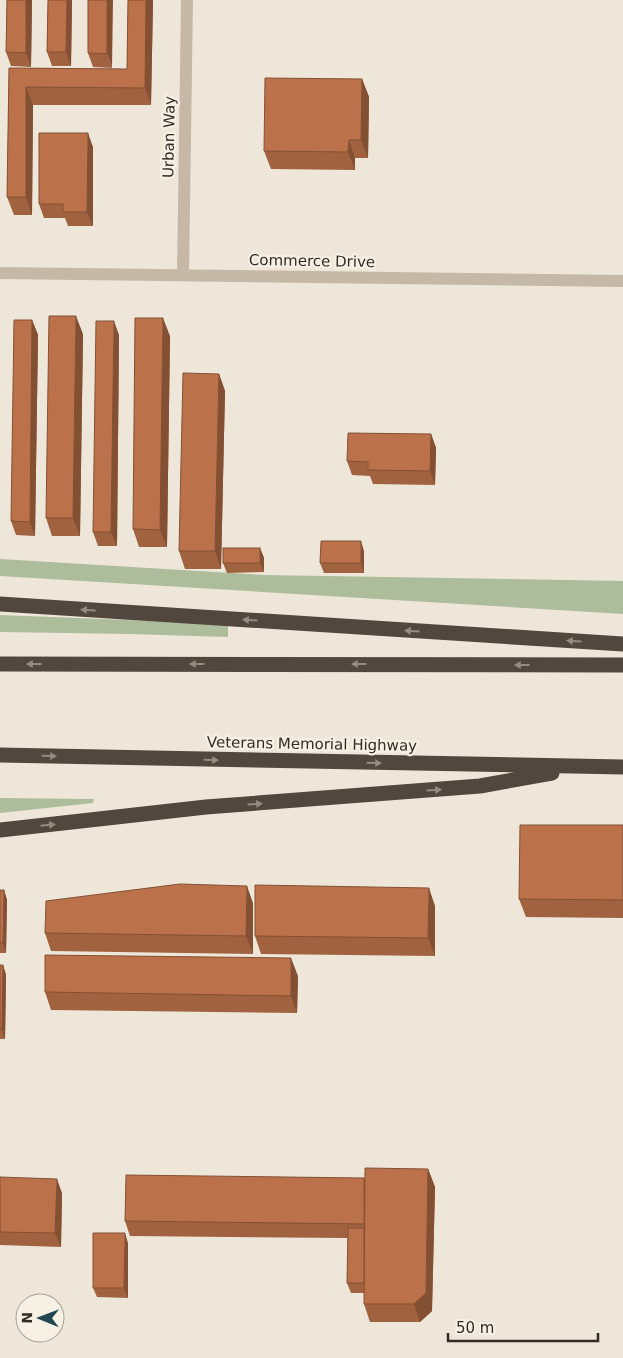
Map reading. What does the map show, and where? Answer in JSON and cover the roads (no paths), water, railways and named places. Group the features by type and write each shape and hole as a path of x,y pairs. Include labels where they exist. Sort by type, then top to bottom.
{"highway":[{"path":"0,604 623,644"},
{"path":"0,664 623,665"},
{"name":"Veterans Memorial Highway","path":"0,755 623,767"},
{"path":"0,830 206,807 480,786 586,767"}],"street":[{"name":"Urban Way","path":"183,275 187,0"},
{"name":"Commerce Drive","path":"0,273 623,281"}]}
